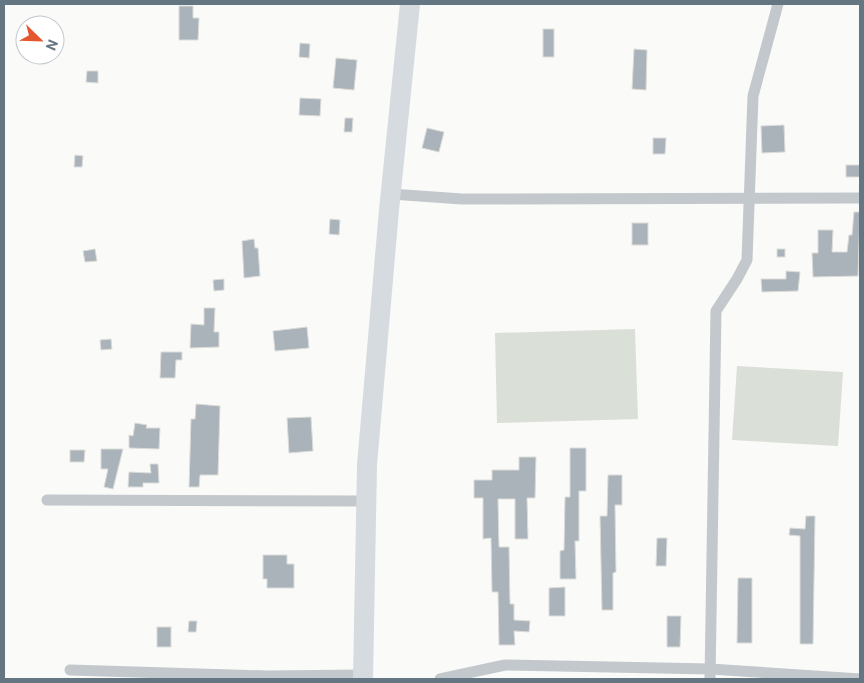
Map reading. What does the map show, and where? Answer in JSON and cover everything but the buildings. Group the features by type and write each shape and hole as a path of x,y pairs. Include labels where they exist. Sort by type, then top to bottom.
{"highway":[{"path":"363,677 367,465 410,4"}],"street":[{"path":"710,674 716,312 747,260 753,96 778,4"},
{"path":"391,194 462,200 860,198"},
{"path":"47,500 366,501"},
{"path":"440,679 505,665 860,679"},
{"path":"70,670 363,677"}],"shaded area":[{"path":"635,329 638,419 497,423 495,333"},
{"path":"737,366 843,372 838,446 732,440"}]}
